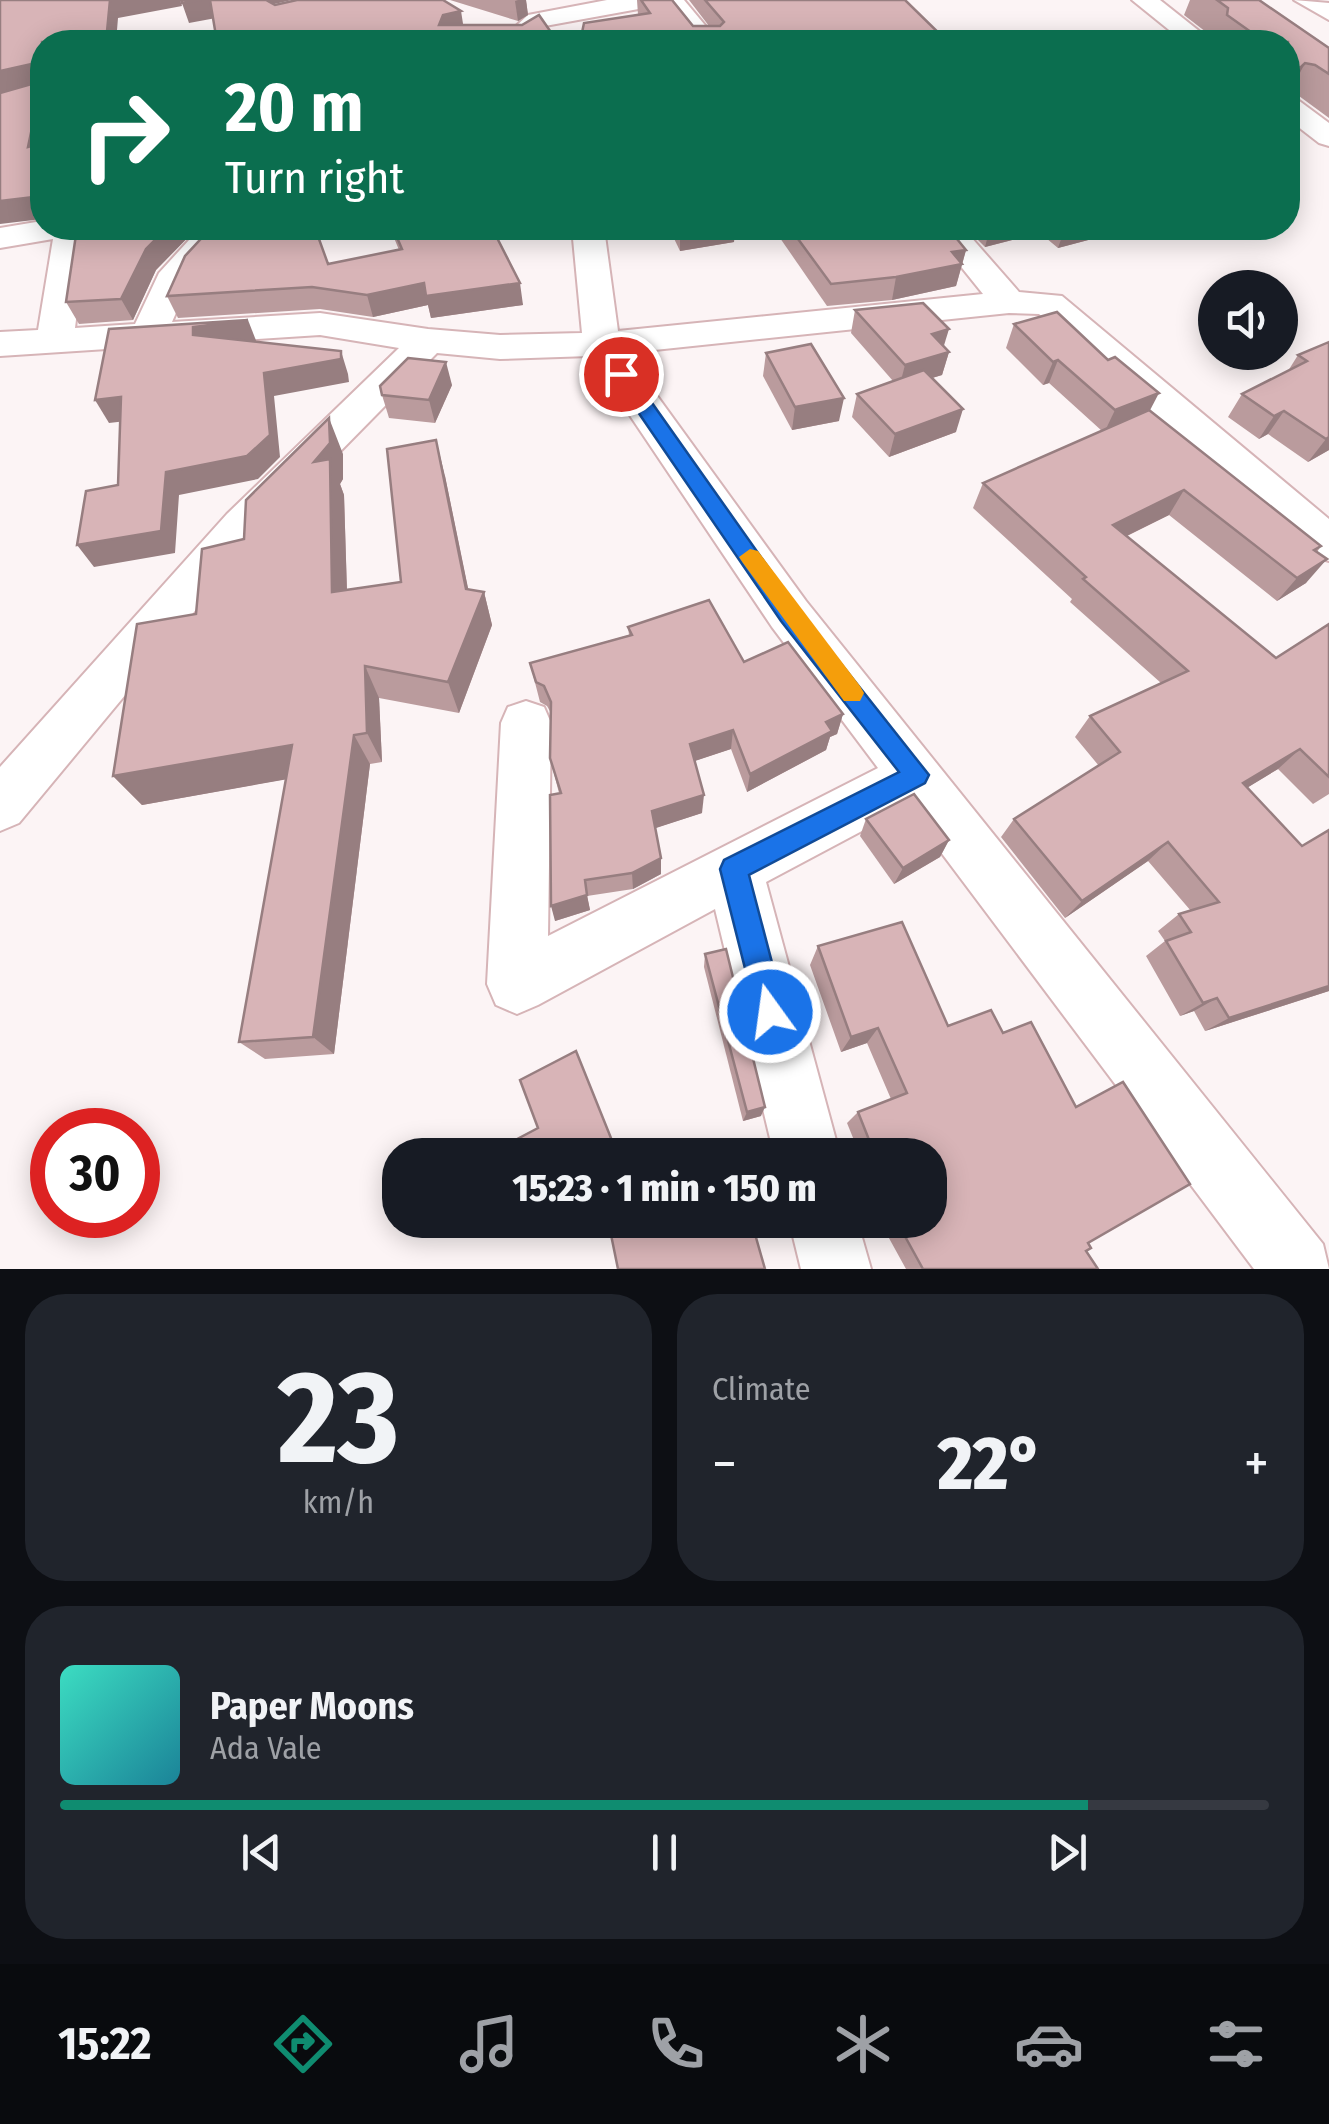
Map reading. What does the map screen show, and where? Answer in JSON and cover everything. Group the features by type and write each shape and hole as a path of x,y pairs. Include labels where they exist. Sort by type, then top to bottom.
{"street":[{"path":"533,30 536,20 648,0"},
{"path":"629,28 660,0 679,7 697,30"},
{"path":"1144,0 1184,30"},
{"path":"1306,0 1329,13"},
{"path":"460,15 502,30"},
{"path":"1300,115 1329,137"},
{"path":"0,238 30,233"},
{"path":"55,339 69,240"},
{"path":"149,334 176,273 207,240"},
{"path":"589,240 601,344 789,614 1298,1269"},
{"path":"956,240 1009,302"},
{"path":"2,352 55,339 320,324 428,342 500,347 601,344 1009,302 1049,304 1329,544"},
{"path":"0,806 242,526 428,342"},
{"path":"526,723 517,984 916,775"},
{"path":"734,869 803,1138"},
{"path":"828,1238 836,1269"}],"building":[{"path":"0,0 110,0 107,30 30,30 30,64 0,71"},
{"path":"210,0 266,0 275,5 297,0 443,0 461,11 443,15 439,25 522,25 539,15 549,30 215,30"},
{"path":"641,0 672,0 693,26 720,26 724,22 705,0 905,0 936,30 583,30 584,23 650,13"},
{"path":"1217,0 1259,0 1329,48 1329,74 1315,65 1305,63 1300,68 1300,30 1248,30 1227,15 1228,8"},
{"path":"30,84 30,197 0,201 0,93"},
{"path":"75,240 155,240 146,249 121,299 66,302"},
{"path":"200,240 319,240 328,264 402,249 398,240 498,240 520,283 426,296 424,283 367,295 312,287 167,296 185,256"},
{"path":"799,240 958,240 966,250 952,252 962,264 831,284"},
{"path":"923,303 949,329 932,334 949,352 905,365 855,310"},
{"path":"1057,312 1108,360 1115,357 1159,393 1115,410 1058,360 1053,362 1014,324"},
{"path":"248,320 193,327 193,335 341,351 341,359 264,373 270,435 247,456 166,472 161,531 77,545 86,491 118,485 121,397 95,400 109,329"},
{"path":"1329,342 1326,439 1284,411 1274,416 1242,394 1289,370 1298,370 1298,366 1307,361 1298,355"},
{"path":"811,344 844,398 795,407 766,353"},
{"path":"408,358 446,362 429,400 382,395 380,386"},
{"path":"924,370 963,409 895,434 857,394"},
{"path":"1149,410 1321,546 1314,550 1327,559 1297,578 1184,490 1113,525 1276,658 1329,624 1329,777 1300,749 1243,783 1302,846 1329,830 1329,986 1229,1018 1217,998 1203,1003 1166,941 1191,932 1179,914 1219,902 1168,842 1082,901 1014,819 1120,752 1090,716 1188,671 1083,579 1086,577 983,483"},
{"path":"329,418 330,443 314,462 330,459 332,592 401,582 387,449 436,440 466,589 484,592 448,682 365,666 367,733 354,735 313,1037 239,1042 292,745 113,776 137,624 196,614 202,549 244,539 246,500"},
{"path":"709,600 744,662 788,642 843,714 826,722 832,731 750,774 733,730 690,744 704,795 652,811 661,858 632,873 585,880 587,895 551,906 550,795 561,793 550,758 551,702 544,686 536,682 530,663 632,635 628,627"},
{"path":"914,794 949,840 903,868 866,819"},
{"path":"902,922 948,1026 991,1010 1003,1033 1031,1022 1076,1107 1123,1082 1190,1184 1088,1243 1091,1248 1086,1251 1098,1269 923,1269 906,1238 947,1238 947,1138 868,1138 858,1112 907,1093 878,1028 851,1037 818,946"},
{"path":"726,949 765,1107 747,1112 705,954"},
{"path":"576,1051 611,1138 519,1138 538,1128 520,1080"},
{"path":"612,1238 756,1238 765,1269 618,1269"}],"slow traffic":[{"path":"750,557 852,693"}],"route":[{"path":"621,374 789,614 916,775 734,869 770,1012"}]}
